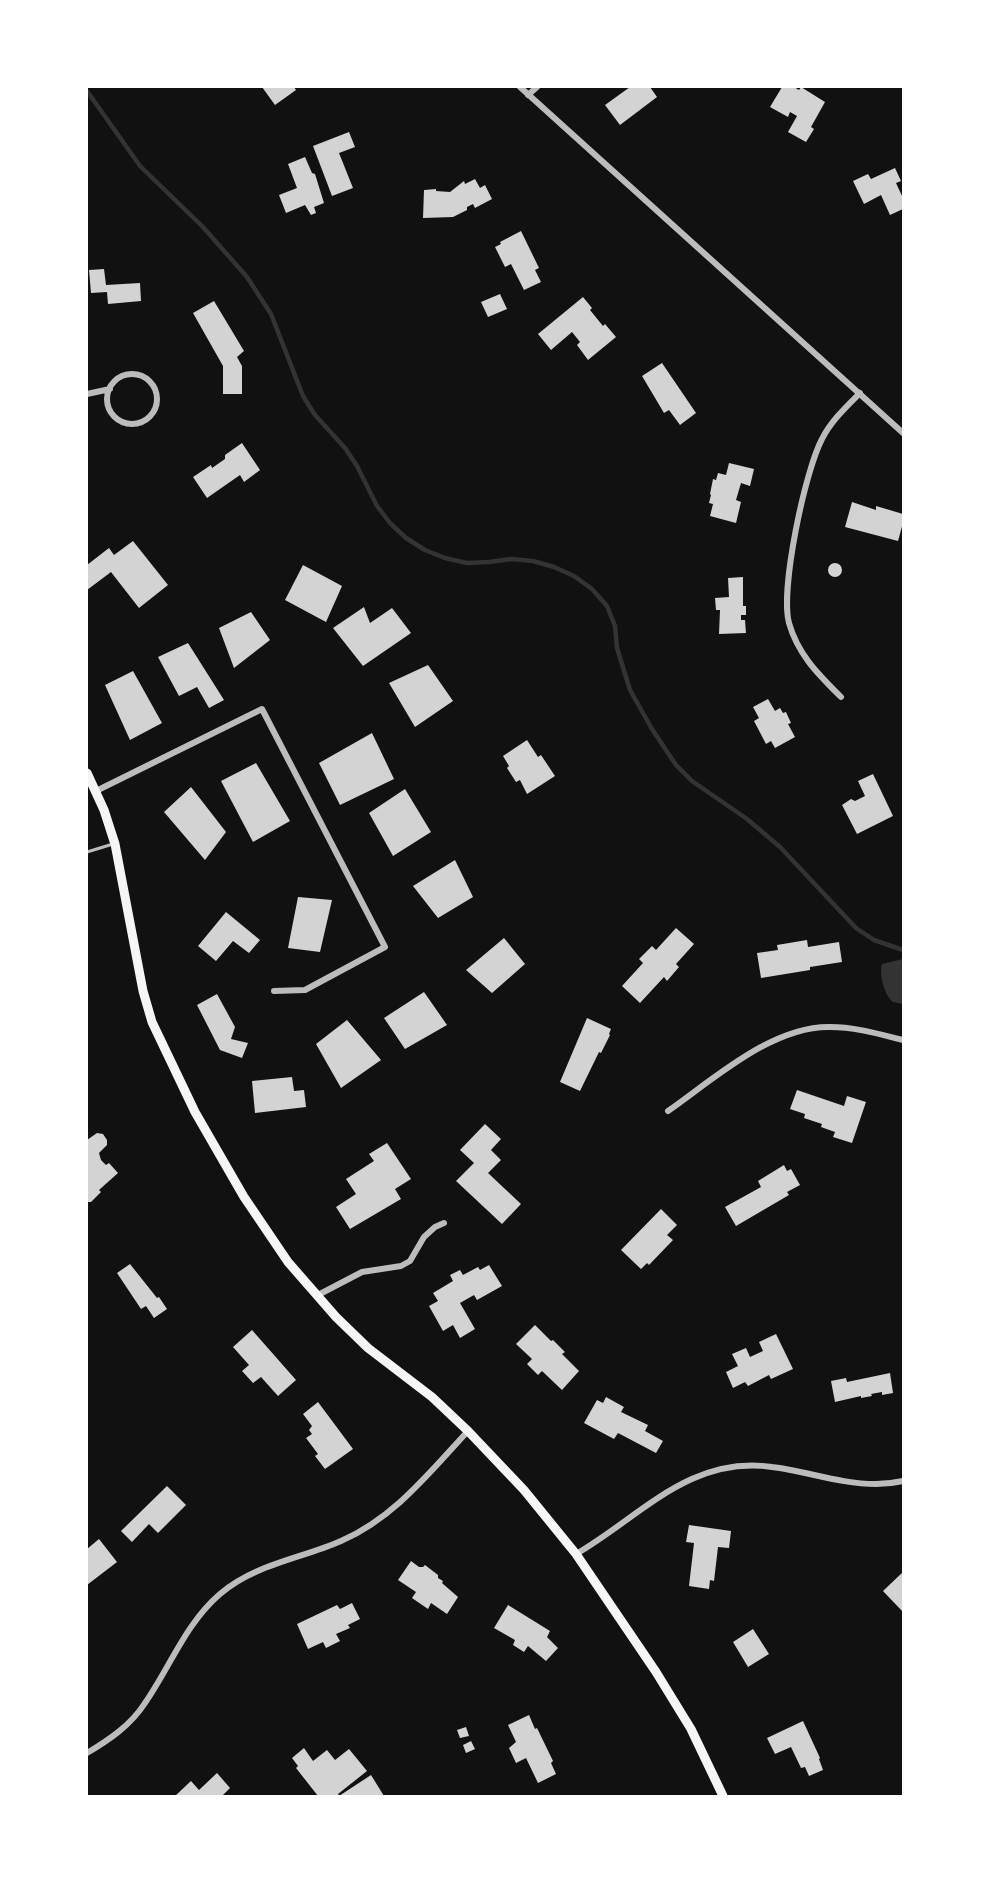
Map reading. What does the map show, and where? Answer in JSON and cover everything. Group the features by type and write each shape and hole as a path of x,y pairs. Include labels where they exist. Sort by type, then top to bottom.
{"main road":[{"path":"87,773 104,810 115,844 143,991 152,1023 195,1112 244,1197 288,1262 336,1317 368,1348 432,1397 468,1431 524,1490 576,1554 656,1672 690,1729 723,1796"}],"street":[{"path":"520,87 903,433"},
{"path":"528,94 537,87"},
{"path":"87,394 110,389 121,377 129,374 146,378 156,391 156,408 146,420 138,423 123,422 111,412 108,404 110,389"},
{"path":"842,697 812,668 798,648 789,622 786,592 803,494 814,456 831,423 860,393"},
{"path":"96,791 262,709 385,947 305,990 274,990"},
{"path":"668,1111 761,1046 803,1030 828,1026 854,1028 903,1040"},
{"path":"318,1295 362,1272 401,1266 410,1261 424,1237 435,1227 444,1223"},
{"path":"87,1753 111,1739 129,1723 144,1705 196,1620 221,1593 238,1580 257,1570 340,1542 374,1524 404,1500 468,1431"},
{"path":"576,1554 671,1488 693,1477 717,1470 742,1466 770,1466 854,1483 877,1485 903,1481"}],"lane":[{"path":"87,852 115,844"}],"shaded area":[{"path":"903,959 903,1004 890,999 881,973 882,964"}],"building":[{"path":"262,87 294,87 296,90 275,105"},
{"path":"630,87 650,87 657,97 620,125 605,105"},
{"path":"782,87 794,87 799,90 801,87 825,102 811,127 814,129 806,142 788,132 797,116 790,112 788,117 770,107"},
{"path":"349,132 355,147 339,153 353,188 332,196 313,146"},
{"path":"305,157 312,173 315,174 324,203 314,207 316,213 311,215 305,205 286,213 279,195 297,188 288,164"},
{"path":"895,168 901,181 896,183 903,198 903,209 890,215 881,195 864,204 853,181 868,174 871,179"},
{"path":"475,179 480,188 485,185 492,199 475,208 473,204 453,217 423,218 424,190 436,189 436,191 450,192 464,181 465,184"},
{"path":"521,231 539,268 535,270 541,282 524,290 511,264 505,267 495,247"},
{"path":"104,269 106,285 140,283 141,301 108,304 107,292 91,293 89,270"},
{"path":"500,294 507,309 488,317 481,302"},
{"path":"583,297 603,326 605,324 616,337 588,360 577,345 580,342 572,332 551,350 538,334"},
{"path":"214,301 244,351 237,357 242,366 242,394 223,394 223,366 193,313"},
{"path":"662,363 696,413 680,425 669,410 664,413 642,376"},
{"path":"242,443 260,470 244,482 240,475 207,498 193,477 225,459 225,455"},
{"path":"729,463 754,469 750,486 741,483 736,500 741,502 736,523 710,516 713,504 709,503 713,479 716,480 718,473 726,475"},
{"path":"852,502 876,510 876,506 903,514 898,541 845,527"},
{"path":"133,541 168,585 139,608 111,572 87,590 87,565 109,548 114,555"},
{"path":"835,563 840,565 842,570 840,575 835,577 830,575 828,570 830,565"},
{"path":"303,565 342,586 326,622 285,600"},
{"path":"743,577 743,606 746,606 746,615 741,615 741,620 745,620 746,633 719,634 720,610 716,610 715,598 729,597 728,578"},
{"path":"364,607 370,623 392,608 411,633 363,666 333,628"},
{"path":"251,612 270,640 234,668 219,628"},
{"path":"188,643 224,700 209,708 197,687 179,696 158,657"},
{"path":"428,665 453,701 415,727 389,683"},
{"path":"133,671 162,723 130,740 105,685"},
{"path":"768,699 775,711 780,708 783,713 786,712 791,723 788,724 795,737 775,748 771,741 766,744 754,721 759,718 753,707"},
{"path":"372,733 394,779 340,805 319,763"},
{"path":"527,740 538,757 541,755 555,776 527,794 520,780 516,782 507,768 509,766 503,756"},
{"path":"256,763 290,821 253,842 221,781"},
{"path":"873,774 893,816 857,834 842,805 851,799 855,801 865,796 858,781"},
{"path":"191,787 226,832 205,860 164,812"},
{"path":"405,789 431,832 393,856 369,813"},
{"path":"455,860 473,897 438,918 413,886"},
{"path":"298,897 332,900 320,952 288,948"},
{"path":"226,912 260,940 249,953 233,941 216,961 198,946"},
{"path":"676,928 694,944 676,964 679,967 667,981 664,977 640,1003 622,986 643,963 639,959 652,946 656,950"},
{"path":"504,938 525,964 492,993 466,970"},
{"path":"807,940 808,947 839,942 842,962 761,978 757,953 778,950 777,945"},
{"path":"424,992 447,1025 405,1049 384,1018"},
{"path":"217,994 235,1027 231,1039 248,1043 242,1058 220,1050 197,1005"},
{"path":"587,1018 611,1029 580,1091 560,1082"},
{"path":"347,1020 381,1060 341,1088 316,1044"},
{"path":"292,1077 294,1091 304,1090 306,1107 255,1113 252,1081"},
{"path":"797,1090 844,1106 847,1096 866,1102 852,1143 833,1137 835,1132 821,1127 822,1124 804,1118 805,1114 790,1109"},
{"path":"485,1124 501,1139 491,1150 501,1160 488,1173 521,1204 502,1224 456,1181 474,1163 460,1150"},
{"path":"97,1133 103,1134 107,1140 107,1145 99,1153 101,1160 106,1165 109,1163 118,1173 99,1190 101,1192 91,1202 87,1202 87,1140"},
{"path":"387,1143 411,1179 395,1189 401,1199 350,1229 336,1207 356,1194 346,1179 374,1161 369,1154"},
{"path":"784,1165 787,1171 791,1169 800,1185 787,1192 789,1195 736,1226 725,1207 761,1187 758,1181"},
{"path":"661,1209 677,1225 667,1235 673,1240 649,1265 647,1263 641,1269 621,1250"},
{"path":"130,1264 167,1309 154,1318 146,1306 141,1309 117,1273"},
{"path":"489,1265 502,1286 477,1300 474,1295 460,1303 475,1329 460,1338 453,1325 443,1331 429,1306 438,1301 433,1293 453,1281 450,1275 460,1270 463,1275 478,1267 480,1270"},
{"path":"535,1325 565,1352 562,1354 579,1371 562,1390 542,1371 538,1375 527,1364 532,1359 516,1344"},
{"path":"252,1330 296,1380 278,1396 261,1377 253,1383 242,1371 249,1365 233,1347"},
{"path":"776,1334 793,1369 771,1379 769,1375 748,1386 745,1382 733,1388 726,1372 738,1366 732,1354 746,1348 750,1357 763,1351 759,1342"},
{"path":"890,1373 893,1393 882,1395 882,1392 871,1394 872,1396 835,1402 831,1381 846,1378 847,1382"},
{"path":"606,1397 624,1407 621,1412 648,1425 645,1431 663,1441 656,1453 618,1433 614,1439 584,1423 597,1400 603,1403"},
{"path":"318,1402 353,1449 325,1469 315,1456 318,1454 306,1438 312,1434 309,1430 312,1426 303,1414"},
{"path":"167,1486 186,1505 158,1533 149,1524 132,1542 121,1531"},
{"path":"689,1525 731,1531 729,1548 718,1547 714,1581 710,1580 709,1589 689,1586 694,1543 686,1542"},
{"path":"99,1539 117,1562 87,1585 87,1549"},
{"path":"411,1561 419,1567 425,1565 438,1575 442,1583 458,1597 447,1614 431,1603 428,1609 412,1598 416,1592 398,1580"},
{"path":"903,1572 903,1612 883,1591"},
{"path":"352,1603 360,1619 348,1625 350,1628 336,1634 340,1641 326,1648 323,1642 308,1649 297,1624 337,1605 340,1609"},
{"path":"508,1605 550,1631 547,1637 558,1648 546,1661 528,1646 524,1652 513,1645 515,1640 494,1628"},
{"path":"753,1629 769,1654 748,1667 733,1642"},
{"path":"529,1715 553,1761 551,1763 556,1774 538,1783 526,1758 516,1763 509,1748 516,1742 508,1725"},
{"path":"803,1721 823,1770 809,1776 805,1767 801,1768 791,1747 775,1754 767,1738"},
{"path":"466,1727 469,1736 460,1738 457,1730"},
{"path":"471,1741 475,1749 466,1753 463,1745"},
{"path":"304,1748 313,1761 327,1750 335,1760 349,1749 367,1771 338,1794 339,1796 318,1796 296,1768 298,1766 292,1758"},
{"path":"217,1773 230,1788 222,1796 175,1796 191,1781 199,1790"},
{"path":"371,1775 384,1796 339,1796"}],"waterway":[{"path":"87,91 140,166 203,227 247,277 271,314 303,396 315,415 345,448 357,466 377,506 390,523 406,538 425,550 445,558 467,563 511,559 533,561 574,576 592,589 607,606 615,626 617,648 630,690 676,765 692,781 747,819 780,847 856,928 874,940 903,950"}]}
